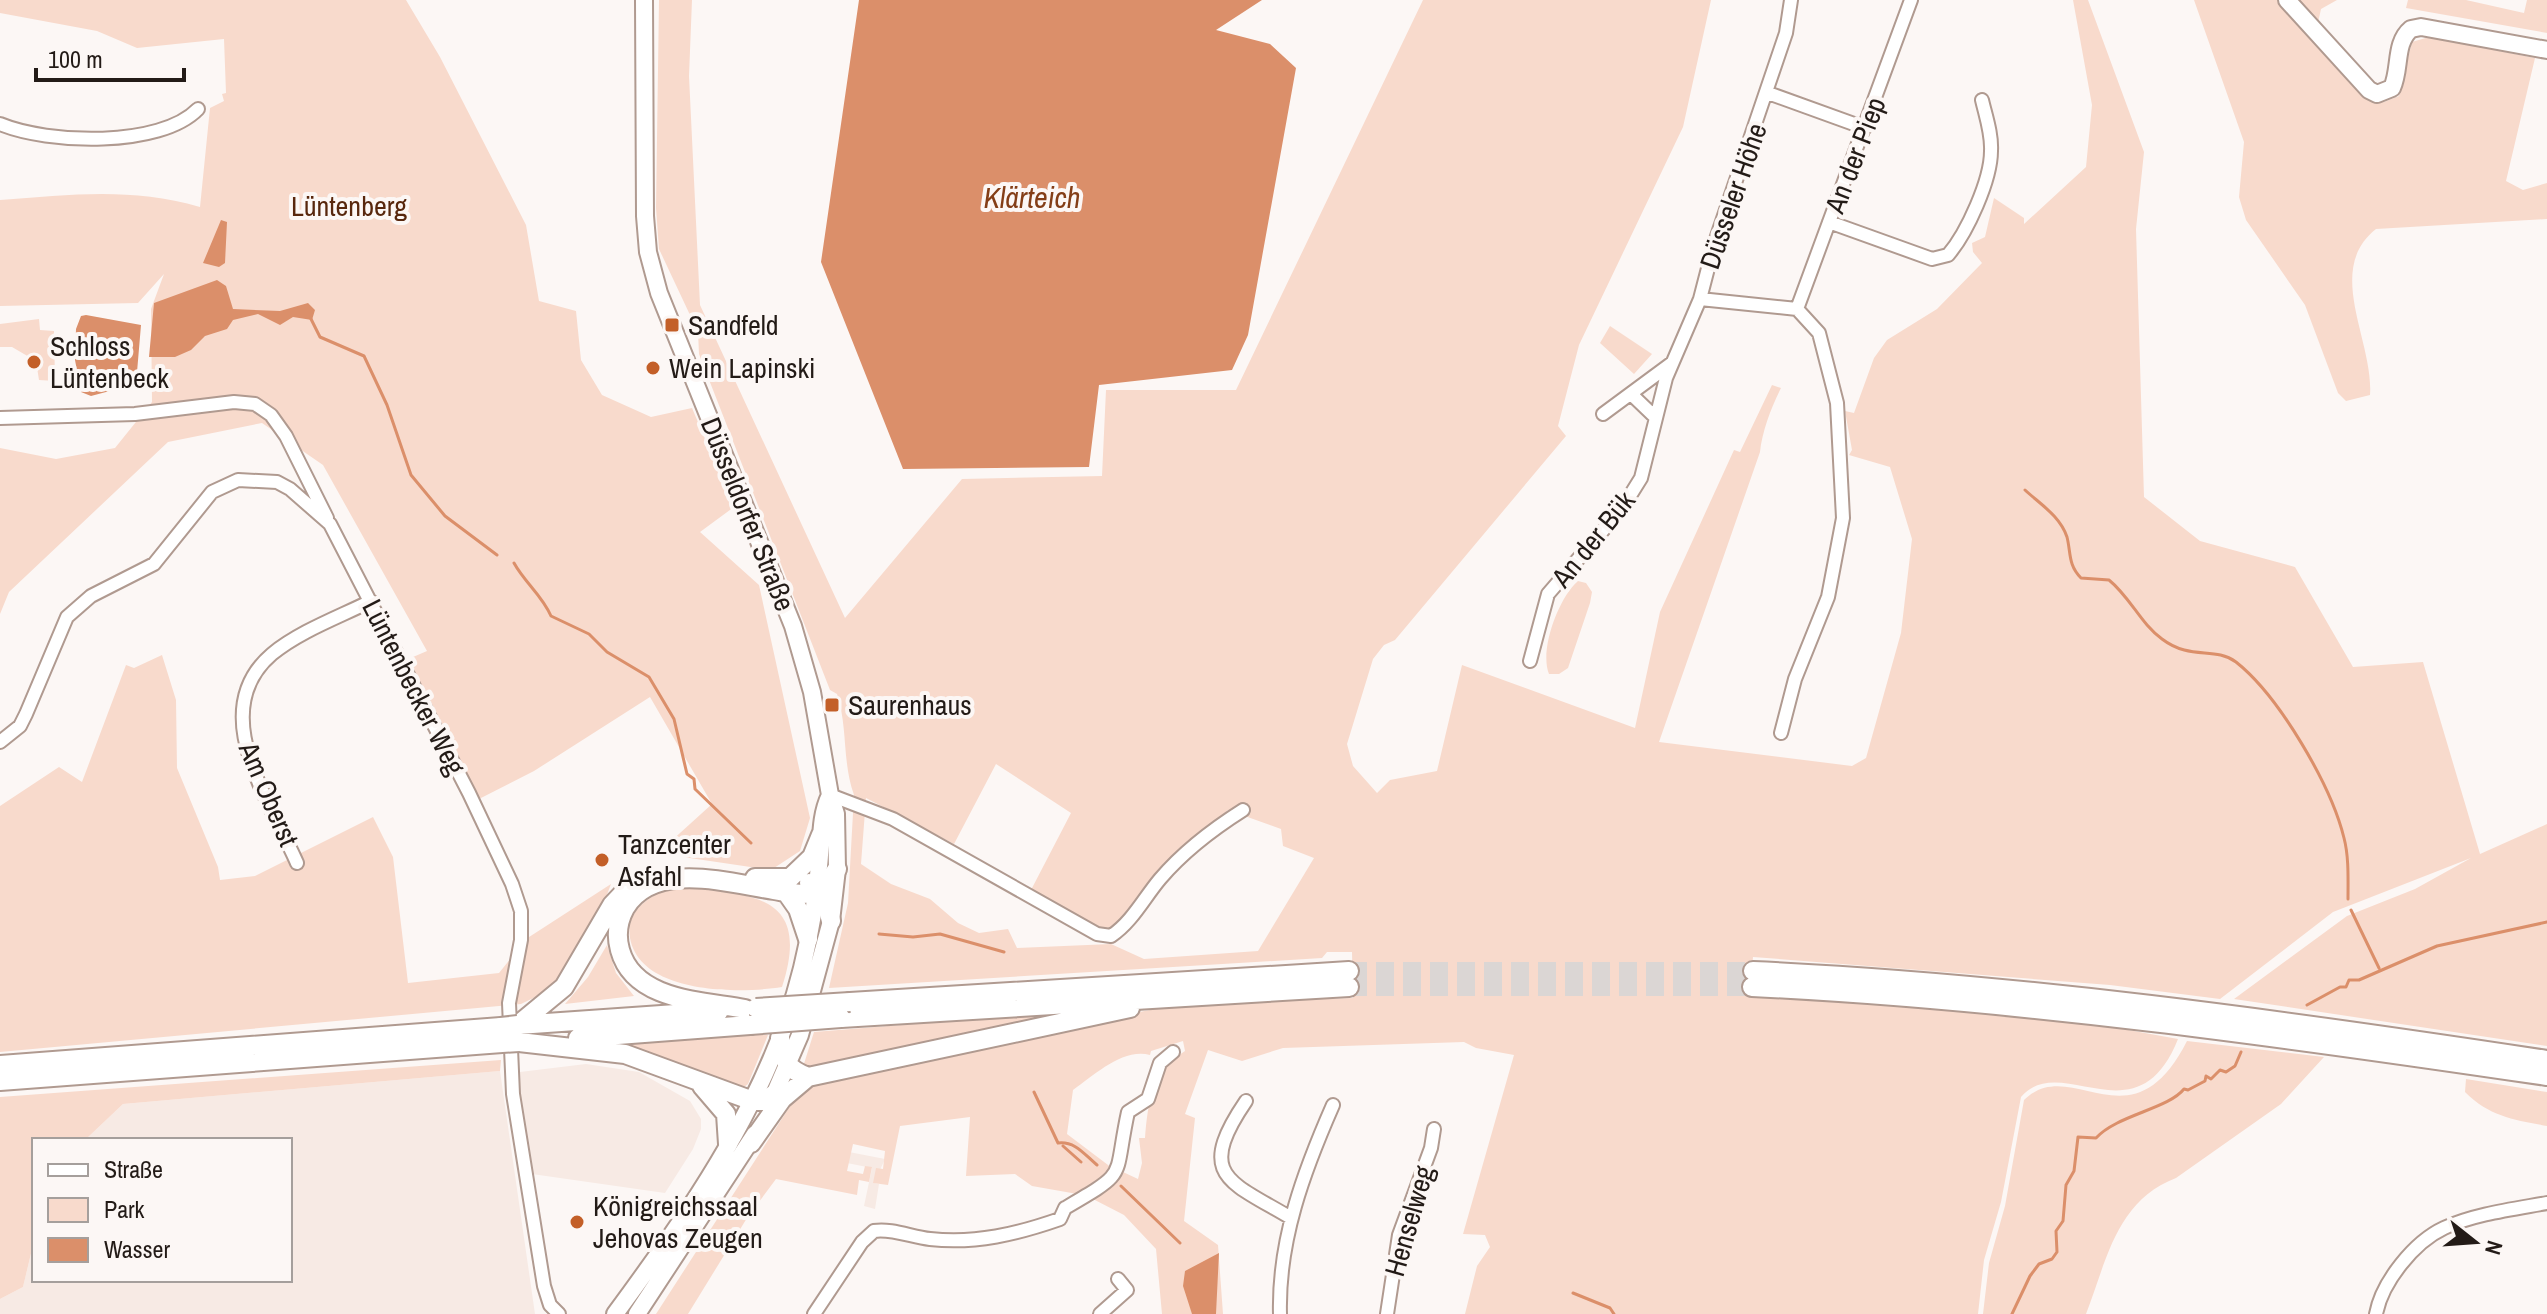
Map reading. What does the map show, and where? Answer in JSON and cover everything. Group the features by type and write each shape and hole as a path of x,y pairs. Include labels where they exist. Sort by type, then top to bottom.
{"highway":[{"path":"788,885 812,857 821,835"},
{"path":"510,1034 564,987 612,905 644,875 664,869 690,869 788,885"},
{"path":"817,891 826,885 837,869"},
{"path":"750,1014 662,992 634,977 624,963 618,946 621,915 632,898 645,886 670,879 788,885 806,881 825,899 831,921"},
{"path":"788,885 808,939"},
{"path":"0,1081 750,1014 845,1010 1171,995 1349,979 845,1010"},
{"path":"1752,979 1969,984 2491,1059 2547,1060"},
{"path":"751,1143 782,1099 808,1077 1114,1011 1171,995"},
{"path":"0,1065 510,1034 625,1054 753,1101 764,1101 776,1093"},
{"path":"780,1038 783,1060 788,1067 808,1077"},
{"path":"2491,1059 2547,1076"},
{"path":"694,1079 726,1114 728,1144"}],"main road":[{"name":"Düsseldorfer Straße","path":"637,1314 751,1143 788,1067 811,1004 831,921 837,869 836,814 820,729 798,641 659,293 648,252 644,0"},
{"path":"2287,0 2369,90 2377,94 2392,88 2398,71 2400,45 2411,29 2421,27 2547,50"},
{"name":"Düsseldorfer Straße","path":"615,1314 728,1144 753,1101 780,1038 808,939 817,891 822,813 830,795"}],"street":[{"name":"Düsseler Höhe","path":"1700,299 1714,245 1768,93 1786,33 1791,0"},
{"name":"An der Piep","path":"1797,309 1911,0"},
{"name":"Düsseler Höhe","path":"1768,93 1865,128"},
{"path":"1829,222 1932,259 1948,255 1965,232 1990,164 1990,140 1982,100"},
{"path":"0,124 30,135 76,140 150,132 186,121 198,109"},
{"path":"1700,299 1797,309 1819,333 1834,390 1843,518 1828,597 1795,679 1781,733"},
{"name":"An der Bük","path":"1530,661 1548,594 1623,507 1641,478 1672,363 1700,299"},
{"name":"An der Bük","path":"1603,414 1672,363"},
{"path":"1631,394 1655,417"},
{"path":"0,418 135,414 234,402 255,404 271,415 286,436 330,524"},
{"name":"Lüntenbecker Weg","path":"0,742 11,735 26,714 67,617 91,596 154,564 212,492 251,478 277,482 330,524 481,819 512,884 521,911 521,940 509,1003 513,1094 544,1286 550,1305 559,1314"},
{"name":"Am Oberst","path":"297,863 244,743 243,703 250,682 272,654 371,601"},
{"path":"830,795 893,819 1097,934 1111,936 1122,929 1162,877 1215,828 1243,810"},
{"path":"814,1314 864,1239 874,1231 928,1239 976,1240 1016,1234 1060,1219 1065,1208 1100,1189 1117,1171 1128,1112 1149,1098 1163,1059 1173,1052"},
{"path":"1246,1101 1231,1123 1221,1155 1221,1170 1231,1182 1291,1218"},
{"path":"1280,1314 1279,1279 1291,1218 1323,1120 1333,1105"},
{"name":"Henselweg","path":"1387,1314 1399,1235 1431,1148 1434,1129"},
{"path":"2376,1314 2389,1282 2433,1235 2456,1224 2547,1203"},
{"path":"1100,1314 1127,1290 1118,1279"}],"shaded area":[{"path":"586,1064 639,1072 690,1101 701,1119 701,1129 693,1149 665,1193 532,1174 518,1090 520,1072"},
{"path":"500,1071 535,1314 0,1314 0,1299 23,1287 32,1249 32,1282 292,1282 292,1138 87,1138 123,1104"},
{"path":"849,1152 885,1159 874,1183 879,1184 875,1209 864,1206 872,1168 847,1163"}],"green space":[{"name":"Lüntenberg","path":"0,0 406,0 440,57 526,225 539,301 576,311 581,360 602,395 651,417 692,408 734,507 700,532 759,585 810,818 800,851 771,870 683,857 669,843 712,804 650,697 534,771 479,799 406,660 427,651 323,465 262,423 168,442 9,592 0,614 0,448 56,459 115,448 152,402 151,309 164,274 138,303 0,306 0,200 125,195 200,207 210,108 224,101 222,94 226,93 224,39 137,48 97,31 0,13"},
{"path":"659,0 692,0 689,76 700,305 845,618 962,479 1102,476 1106,390 1236,390 1423,0 1711,0 1683,127 1579,345 1558,426 1566,436 1395,640 1384,645 1373,659 1347,744 1353,766 1377,793 1390,780 1437,771 1462,665 1635,728 1660,612 1734,450 1740,452 1772,385 1781,388 1659,742 1852,766 1866,758 1901,633 1912,539 1890,467 1849,455 1852,450 1845,411 1854,413 1874,358 1887,340 1937,309 1982,263 1973,252 1972,243 1985,237 1994,198 2024,218 2024,224 2086,167 2092,105 2073,0 2088,0 2144,152 2136,229 2144,497 2200,541 2295,567 2353,667 2423,662 2480,854 2547,824 2547,1046 2234,999 2347,916 2415,889 2471,858 2333,912 2220,999 2110,985 1753,957 1750,992 2073,1020 2178,1039 2161,1069 2142,1085 2121,1090 2057,1083 2038,1085 2021,1097 2001,1202 1984,1260 1978,1314 1465,1314 1477,1266 1490,1247 1485,1235 1463,1234 1514,1055 1476,1048 1464,1042 1283,1048 1242,1061 1208,1050 1185,1114 1195,1118 1184,1221 1218,1245 1223,1314 1162,1314 1156,1249 1124,1215 1091,1198 1123,1172 1138,1179 1142,1163 1139,1138 1145,1138 1150,1100 1165,1068 1185,1051 1183,1041 1151,1051 1150,1055 1129,1055 1119,1059 1073,1090 1067,1134 1112,1168 1113,1173 1083,1195 1032,1186 1015,1174 966,1176 970,1117 900,1126 888,1185 873,1183 876,1168 883,1169 885,1151 853,1144 847,1171 863,1174 865,1166 872,1167 869,1182 859,1180 857,1195 776,1179 747,1218 688,1314 656,1314 803,1086 1010,1037 1186,1003 1353,998 1352,952 1327,952 1322,958 829,988 848,903 854,795 843,719 837,694 830,690 699,354 698,332 659,249 656,208","holes":["996,764 1071,813 1031,890 1100,929 1113,927 1161,870 1228,810 1281,829 1283,846 1314,858 1258,951 1144,959 1111,944 1017,948 1008,929 979,933 958,923 930,899 891,884 861,864 866,798 954,844"]},
{"path":"2194,0 2337,0 2321,9 2314,41 2369,101 2384,102 2399,96 2412,42 2429,37 2535,58 2506,181 2523,190 2547,183 2547,219 2376,229 2361,246 2354,265 2352,285 2369,374 2370,395 2346,401 2338,393 2305,305 2246,220 2239,197 2244,142"},
{"path":"2408,0 2466,0 2524,13 2527,0 2547,0 2547,33 2406,8"},
{"path":"39,319 40,330 54,331 55,381 39,380 36,361 12,347 0,347 0,324"},
{"path":"1610,326 1652,354 1634,374 1600,343"},
{"path":"1578,581 1586,583 1592,592 1590,603 1568,668 1559,674 1549,674 1547,652 1553,624 1564,599"},
{"path":"162,655 176,700 177,768 218,867 220,880 255,876 373,817 393,857 408,983 499,973 526,939 611,884 599,916 556,987 521,1004 0,1052 0,806 59,767 82,782 126,665 134,668"},
{"path":"672,885 747,896 766,903 780,914 788,931 789,955 782,987 742,990 694,986 671,980 652,970 638,956 630,938 632,919 641,905"},
{"path":"607,945 616,973 634,996 565,1004 588,977"},
{"path":"1110,1008 802,1070 814,1032"},
{"path":"768,1035 748,1084 740,1090 612,1044"},
{"path":"2187,1041 2324,1057 2281,1104 2140,1201 2116,1234 2086,1314 1983,1314 1989,1263 2005,1206 2024,1100 2042,1088 2062,1086 2123,1096 2145,1090 2166,1073"},
{"path":"501,1060 500,1071 123,1104 87,1138 32,1138 32,1249 23,1287 0,1299 0,1097"},
{"path":"2466,1079 2547,1092 2547,1126 2514,1119 2484,1107 2465,1092"}],"water":[{"name":"Klärteich","path":"859,0 1262,0 1216,30 1270,44 1296,68 1248,335 1232,370 1099,385 1089,467 903,469 821,262"},
{"path":"221,220 227,222 225,263 219,267 203,263"},
{"path":"217,280 226,286 233,309 280,311 308,303 315,310 312,320 293,317 280,325 258,314 233,320 227,329 205,336 191,350 175,357 149,357 154,303"},
{"path":"81,316 141,325 136,384 91,396 81,392 75,360 76,329"},
{"path":"1219,1253 1216,1314 1192,1314 1183,1286 1185,1271"}],"waterway":[{"path":"311,319 320,337 364,356 387,405 411,475 445,516 497,555"},
{"path":"2025,490 2060,523 2067,537 2072,564 2081,578 2109,580 2162,639 2183,650 2228,657 2269,696 2301,743 2328,793 2347,853 2348,899"},
{"path":"514,563 551,616 589,634 607,652 649,677 674,719 687,774 694,779 695,789 751,843"},
{"path":"2351,910 2379,968"},
{"path":"2307,1005 2340,987 2346,987 2349,980 2359,980 2437,946 2547,922"},
{"path":"879,934 913,937 940,934 1004,952"},
{"path":"2012,1314 2030,1276 2039,1264 2052,1259 2057,1252 2056,1231 2063,1221 2066,1185 2074,1171 2078,1137 2096,1138 2116,1123 2205,1081 2206,1076 2211,1079 2220,1070 2226,1072 2235,1066 2241,1052"},
{"path":"1034,1092 1058,1143 1074,1146 1097,1165"},
{"path":"1063,1146 1081,1162"},
{"path":"1121,1186 1180,1243"},
{"path":"1573,1293 1610,1308 1614,1314"}],"tunnel":[{"path":"1349,971 1753,971"},
{"path":"1349,987 1752,987"}],"place":[{"name":"Sandfeld","path":"672,325"},
{"name":"Schloss Lüntenbeck","path":"34,362"},
{"name":"Wein Lapinski","path":"653,368"},
{"name":"Saurenhaus","path":"832,705"},
{"name":"Tanzcenter Asfahl","path":"602,860"},
{"name":"Königreichssaal Jehovas Zeugen","path":"577,1222"}]}
